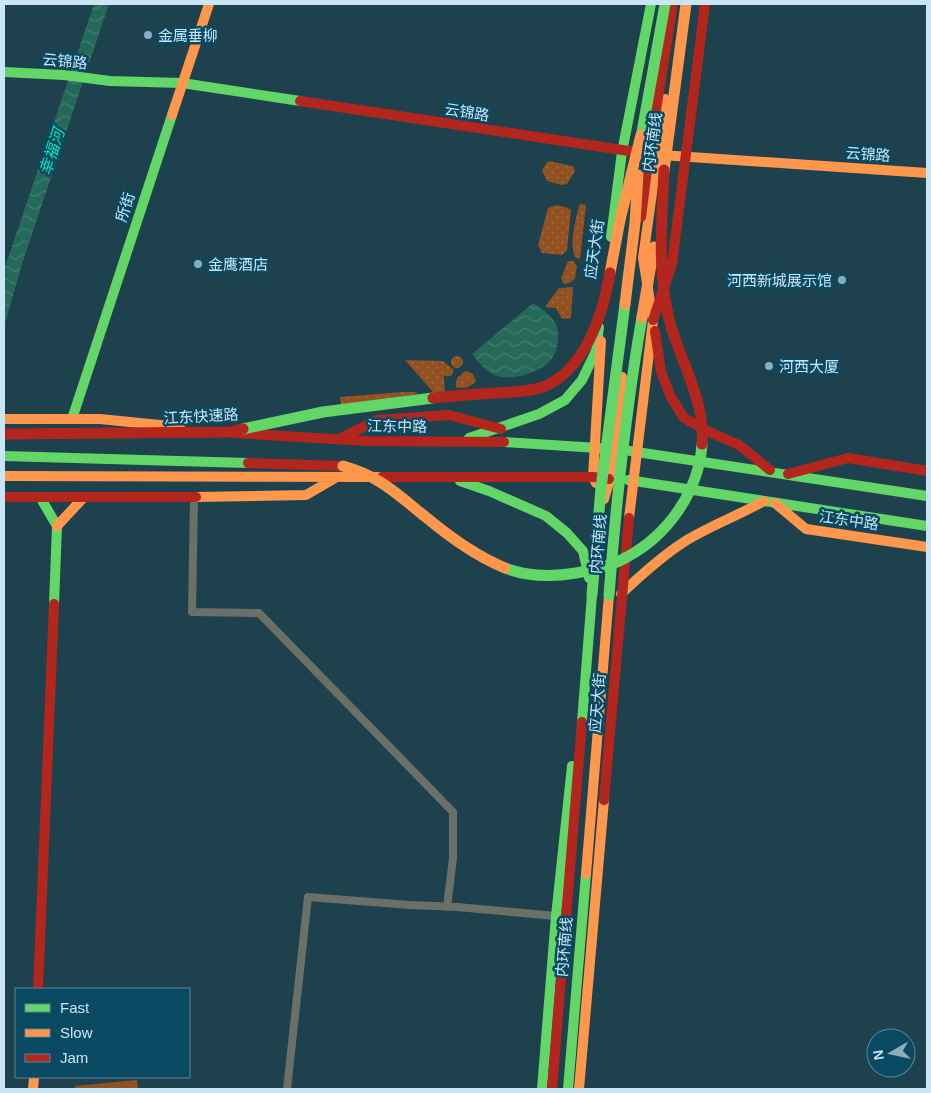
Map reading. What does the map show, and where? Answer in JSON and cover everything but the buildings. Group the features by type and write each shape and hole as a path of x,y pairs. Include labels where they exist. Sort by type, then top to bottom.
{"main road":[{"name":"所街","path":"72,419 209,4"},
{"name":"应天大街","path":"604,499 594,477 604,290 622,152 651,4"},
{"name":"内环南线","path":"552,1089 601,488 635,223 641,135 664,4"},
{"path":"653,154 664,4"},
{"name":"应天大街","path":"542,1089 556,916 591,585 604,499 610,479 673,4"},
{"name":"应天大街","path":"653,320 643,258 653,154 679,4"},
{"name":"内环南线","path":"568,1089 617,494 631,379 652,266 686,4"},
{"name":"应天大街","path":"579,1089 621,594 636,452 653,320 672,264 687,158 705,4"},
{"name":"云锦路","path":"4,72 64,75 110,81 182,83 622,152 687,158 927,173"},
{"name":"江东快速路","path":"4,434 230,432 323,412 456,395 523,391 542,387 557,379 571,368 592,339 608,287 620,220 641,135"},
{"path":"4,456 343,466 364,472 393,489 418,512 478,554 507,569 525,574 566,576 621,561 644,547 666,526 682,504 694,480 702,448 702,420 696,392 667,312 661,270 664,170"},
{"path":"459,442 501,429 539,414 565,400 582,380 596,351 604,290"},
{"path":"653,320 661,372 684,418 705,430 739,445 771,471"},
{"path":"339,440 377,420 394,418 449,415 501,429"},
{"name":"江东中路","path":"4,419 100,419 253,435 339,440 596,447 771,471 927,496"},
{"name":"江东中路","path":"788,474 848,458 927,470"},
{"name":"江东中路","path":"4,476 594,477 633,481 927,526"},
{"path":"4,496 194,497 306,495 337,477"},
{"path":"449,477 497,494 546,516 567,533 583,551 591,585"},
{"path":"38,988 57,526 40,497"},
{"path":"57,526 84,497"},
{"path":"621,594 646,569 689,539 769,502"},
{"name":"江东中路","path":"769,502 806,529 927,547"}],"street":[{"path":"194,497 192,612 259,613 453,812 452,858 447,906"},
{"path":"287,1089 308,897 447,906 556,916"}],"shaded area":[{"path":"548,161 573,166 575,171 567,184 562,185 547,181 542,170"},
{"path":"580,204 586,205 580,259 575,257 573,251 573,238"},
{"path":"556,205 571,210 567,250 562,255 542,253 538,245 548,208"},
{"path":"568,261 573,261 577,266 575,279 564,284 561,278"},
{"path":"573,287 571,318 562,319 556,308 545,307 559,288"},
{"path":"455,356 459,356 463,362 459,368 455,368 451,364 451,360"},
{"path":"405,360 443,361 454,370 451,376 444,376 445,396 439,399"},
{"path":"466,371 473,374 476,381 467,387 456,387 456,381"},
{"path":"415,392 418,394 341,406 340,397"},
{"path":"137,1080 138,1089 76,1089 75,1086"}],"water":[{"name":"幸福河","path":"94,4 109,4 22,264 4,327 4,270"},
{"path":"533,303 550,316 557,327 558,340 553,357 533,372 518,376 503,377 489,372 472,354"}],"traffic: fast":[{"path":"611,237 622,152 651,4"},
{"path":"640,143 665,4"},
{"path":"4,72 64,75 110,81 182,83 300,101"},
{"path":"72,419 172,115"},
{"path":"592,595 601,488 625,304"},
{"path":"609,595 622,456 642,317"},
{"path":"469,438 539,414 565,400 582,380 596,351 599,327"},
{"path":"243,429 323,412 433,398"},
{"path":"504,442 614,449"},
{"path":"505,568 522,573 540,575 576,573 615,563 642,548 668,524 688,495 700,461 702,444"},
{"path":"630,451 927,496"},
{"path":"4,456 248,463"},
{"path":"628,480 927,526"},
{"path":"460,481 489,491 546,516 567,533 583,551 589,578"},
{"path":"40,497 57,526 54,604"},
{"path":"582,722 592,595"},
{"path":"542,1089 556,916 572,766"},
{"path":"568,1089 586,874"}],"traffic: slow":[{"path":"172,115 209,4"},
{"path":"663,178 686,4"},
{"path":"629,518 653,320 643,258 665,99"},
{"path":"610,273 620,220 641,135"},
{"path":"661,155 927,173"},
{"path":"625,304 635,223 638,175"},
{"path":"642,317 654,247"},
{"path":"596,483 593,477 601,341"},
{"path":"604,499 610,479 622,377"},
{"path":"4,419 100,419 180,427"},
{"path":"343,466 368,475 378,481 455,539 484,558 505,568"},
{"path":"4,476 382,477"},
{"path":"196,497 306,495 337,477"},
{"path":"57,526 84,497"},
{"path":"621,594 653,565 687,540 764,501"},
{"path":"775,503 806,529 927,547"},
{"path":"586,874 609,595"},
{"path":"579,1089 604,800"},
{"path":"33,1089 34,1078"}],"traffic: jam":[{"path":"641,217 673,4"},
{"path":"653,320 672,264 705,4"},
{"path":"300,101 642,153"},
{"path":"664,170 661,245 665,301 674,335 691,380 700,411 702,444"},
{"path":"433,398 526,391 538,389 558,379 581,355 590,339 597,323 610,273"},
{"path":"655,331 661,372 671,397 684,418 705,430 739,445 770,470"},
{"path":"339,439 377,420 449,415 501,429"},
{"path":"4,434 230,432 243,429"},
{"path":"235,433 366,441 504,442"},
{"path":"788,474 848,458 927,471"},
{"path":"248,463 343,466"},
{"path":"382,477 593,477 609,479"},
{"path":"4,497 196,497"},
{"path":"604,800 629,518"},
{"path":"38,988 54,604"},
{"path":"552,1089 582,722"}],"place":[{"name":"金属垂柳","path":"148,35"},
{"name":"金鹰酒店","path":"198,264"},
{"name":"河西新城展示馆","path":"842,280"},
{"name":"河西大厦","path":"769,366"}]}
